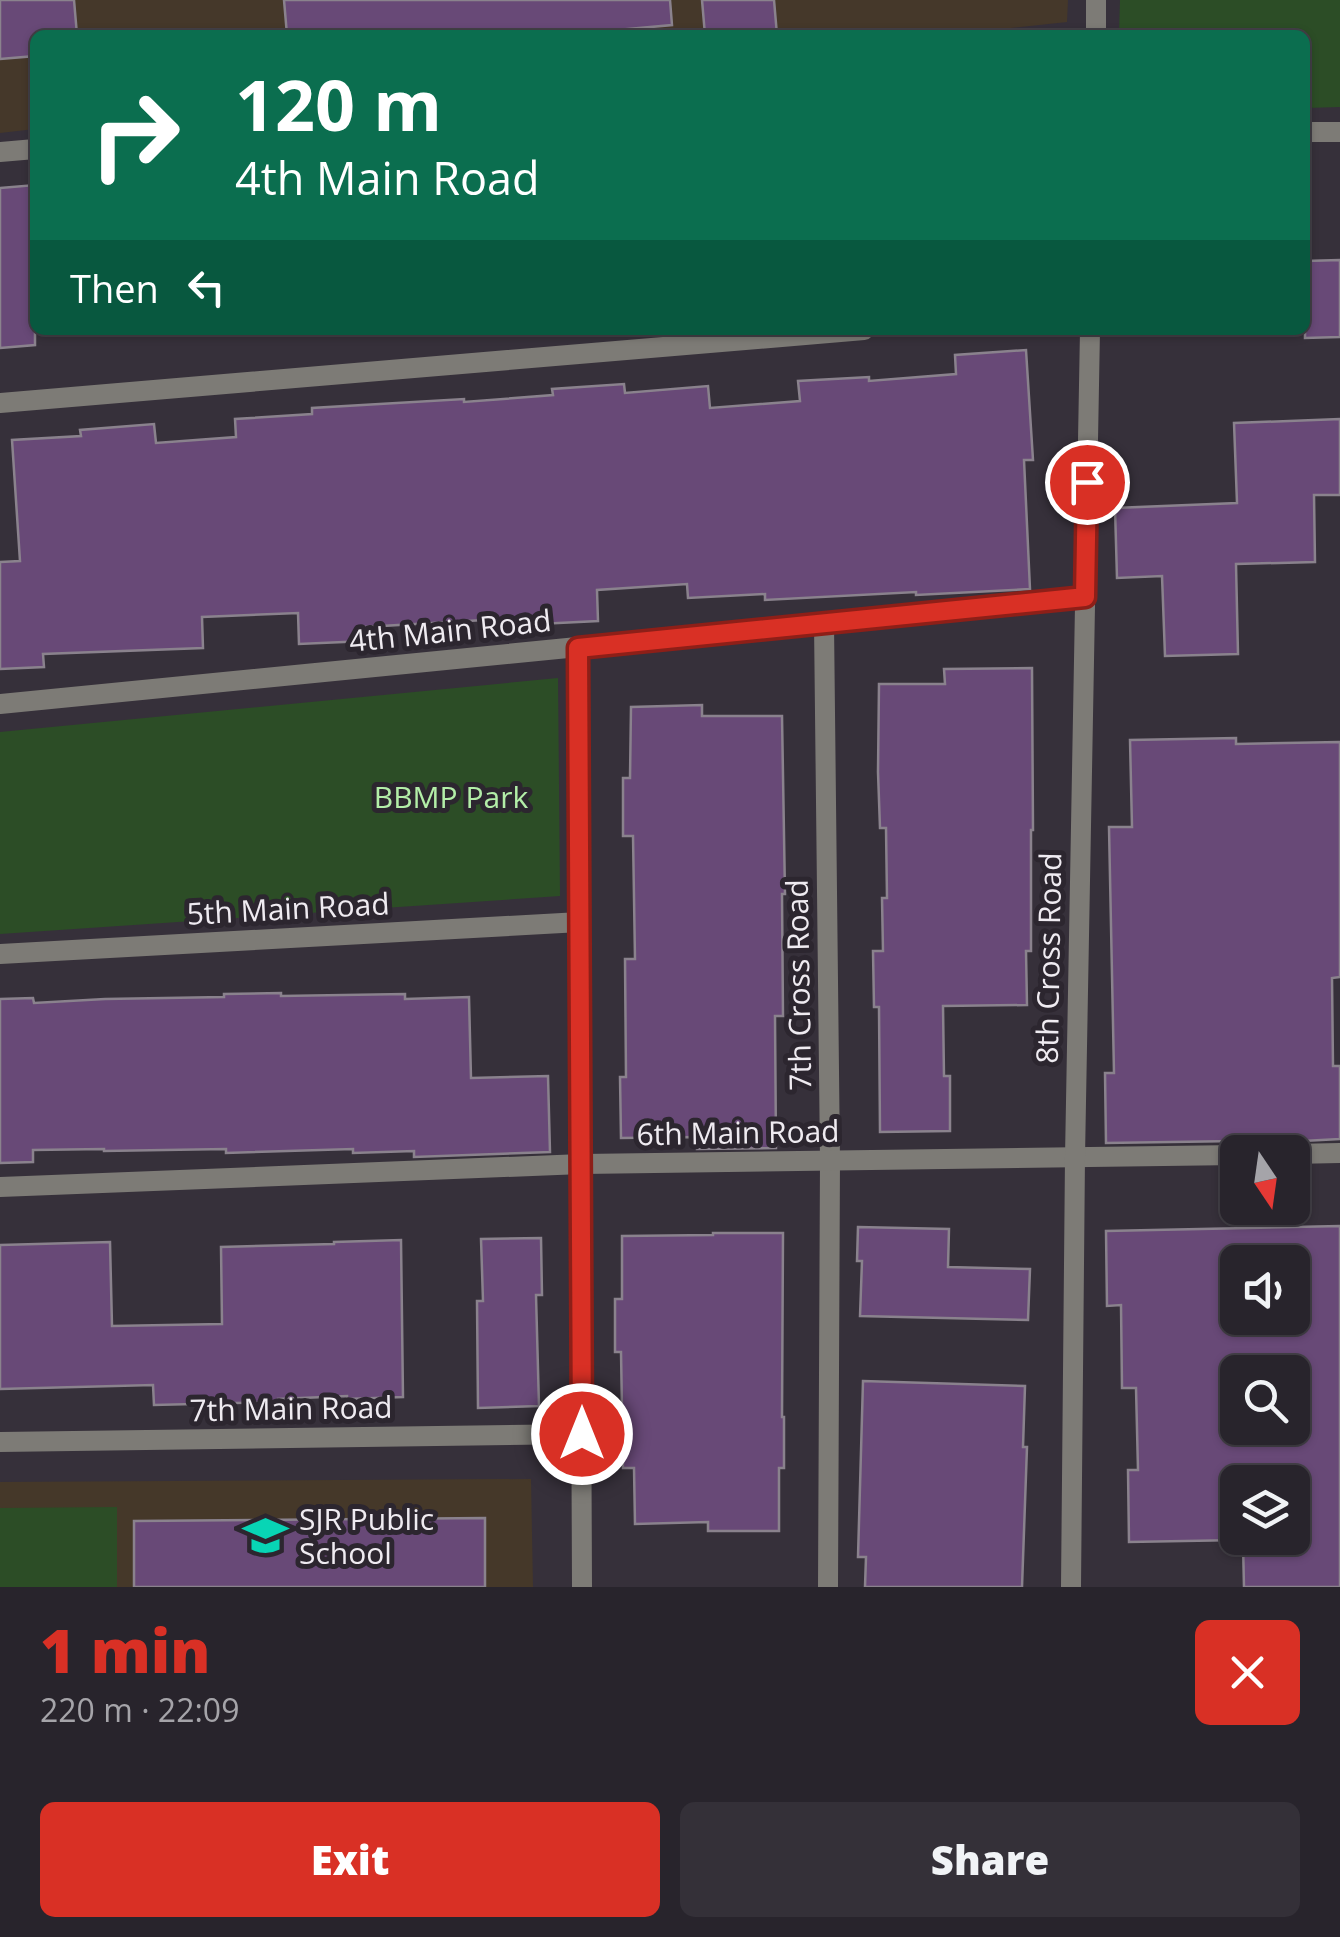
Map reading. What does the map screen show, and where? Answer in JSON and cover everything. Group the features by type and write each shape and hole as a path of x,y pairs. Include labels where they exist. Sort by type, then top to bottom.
{"street":[{"path":"1096,0 1096,30"},
{"path":"1310,132 1340,132"},
{"path":"0,152 30,149"},
{"path":"0,403 805,335"},
{"name":"8th Cross Road","path":"1071,1587 1074,1157 1090,335"},
{"name":"4th Main Road","path":"0,704 1085,597"},
{"name":"7th Cross Road","path":"824,623 830,1160 828,1587"},
{"path":"578,648 582,1587"},
{"name":"5th Main Road","path":"0,954 580,922"},
{"path":"1310,1154 1340,1154"},
{"name":"6th Main Road","path":"0,1187 582,1164 1220,1155"},
{"name":"7th Main Road","path":"0,1442 582,1434"}],"shaded area":[{"path":"0,0 1068,0 1067,22 991,30 30,30 30,130 0,133"},
{"name":"SJR Public School","path":"531,1479 533,1587 0,1587 0,1482"}],"green space":[{"path":"1120,0 1340,0 1340,107 1310,108 1310,30 1119,30"},
{"name":"BBMP Park","path":"558,678 560,896 0,934 0,732"},
{"path":"117,1507 117,1587 0,1587 0,1508"}],"building":[{"path":"0,0 74,0 77,30 30,30 30,56 0,59"},
{"path":"284,0 670,0 672,25 618,30 287,30"},
{"path":"702,0 774,0 777,30 705,30"},
{"path":"30,185 30,335 35,335 35,345 0,348 0,188"},
{"path":"1340,260 1340,337 1305,338 1310,335 1310,261"},
{"path":"1026,350 1033,460 1024,460 1030,589 765,600 765,594 688,598 687,584 597,590 598,621 519,625 519,618 365,627 366,641 299,644 298,613 202,617 203,648 43,654 44,667 0,669 0,562 20,561 12,440 81,436 80,430 154,424 156,443 236,437 235,419 312,414 312,408 464,402 553,395 552,389 624,384 625,393 708,386 710,408 800,401 798,381 869,377 869,381 956,374 955,355"},
{"path":"1340,419 1340,495 1314,495 1315,562 1236,564 1238,654 1165,656 1162,576 1117,578 1115,508 1237,503 1234,423"},
{"path":"1032,668 1033,830 1027,1005 943,1006 944,1076 950,1076 950,1131 880,1132 879,1007 874,1007 873,951 883,951 882,898 887,898 886,828 880,828 879,684 945,684 944,669"},
{"path":"702,705 702,716 782,716 785,894 783,1016 775,1016 776,1148 697,1149 697,1137 621,1138 620,1077 626,1077 625,959 635,959 633,836 623,836 623,778 630,778 631,707"},
{"path":"1236,738 1236,744 1340,742 1340,977 1332,978 1333,1066 1340,1066 1340,1139 1220,1135 1220,1141 1106,1143 1105,1073 1114,1073 1109,827 1132,827 1130,740"},
{"path":"281,993 405,994 405,999 469,997 471,1078 548,1076 550,1152 414,1157 414,1151 353,1153 353,1149 226,1153 226,1149 33,1150 33,1162 0,1163 0,999 33,998 34,1003"},
{"path":"1340,1226 1340,1587 1244,1587 1243,1555 1310,1555 1310,1465 1220,1465 1220,1540 1129,1542 1128,1470 1138,1470 1136,1388 1122,1388 1121,1305 1107,1306 1106,1231"},
{"path":"858,1227 949,1229 948,1267 1030,1269 1028,1320 860,1316 862,1261 857,1261"},
{"path":"783,1233 784,1468 779,1468 779,1531 708,1531 708,1522 635,1524 634,1468 623,1468 621,1352 615,1352 615,1299 622,1299 622,1236"},
{"path":"541,1238 542,1295 536,1295 539,1406 478,1408 477,1301 483,1301 481,1239"},
{"path":"401,1240 403,1397 154,1405 153,1385 0,1389 0,1245 110,1242 112,1326 222,1324 221,1247"},
{"path":"863,1381 1025,1386 1022,1587 865,1587 866,1557 858,1557"},
{"path":"485,1518 485,1587 134,1587 134,1521"}],"place":[{"name":"SJR Public School","path":"266,1535"}],"route":[{"path":"582,1434 578,648 1085,597 1087,482"}]}
